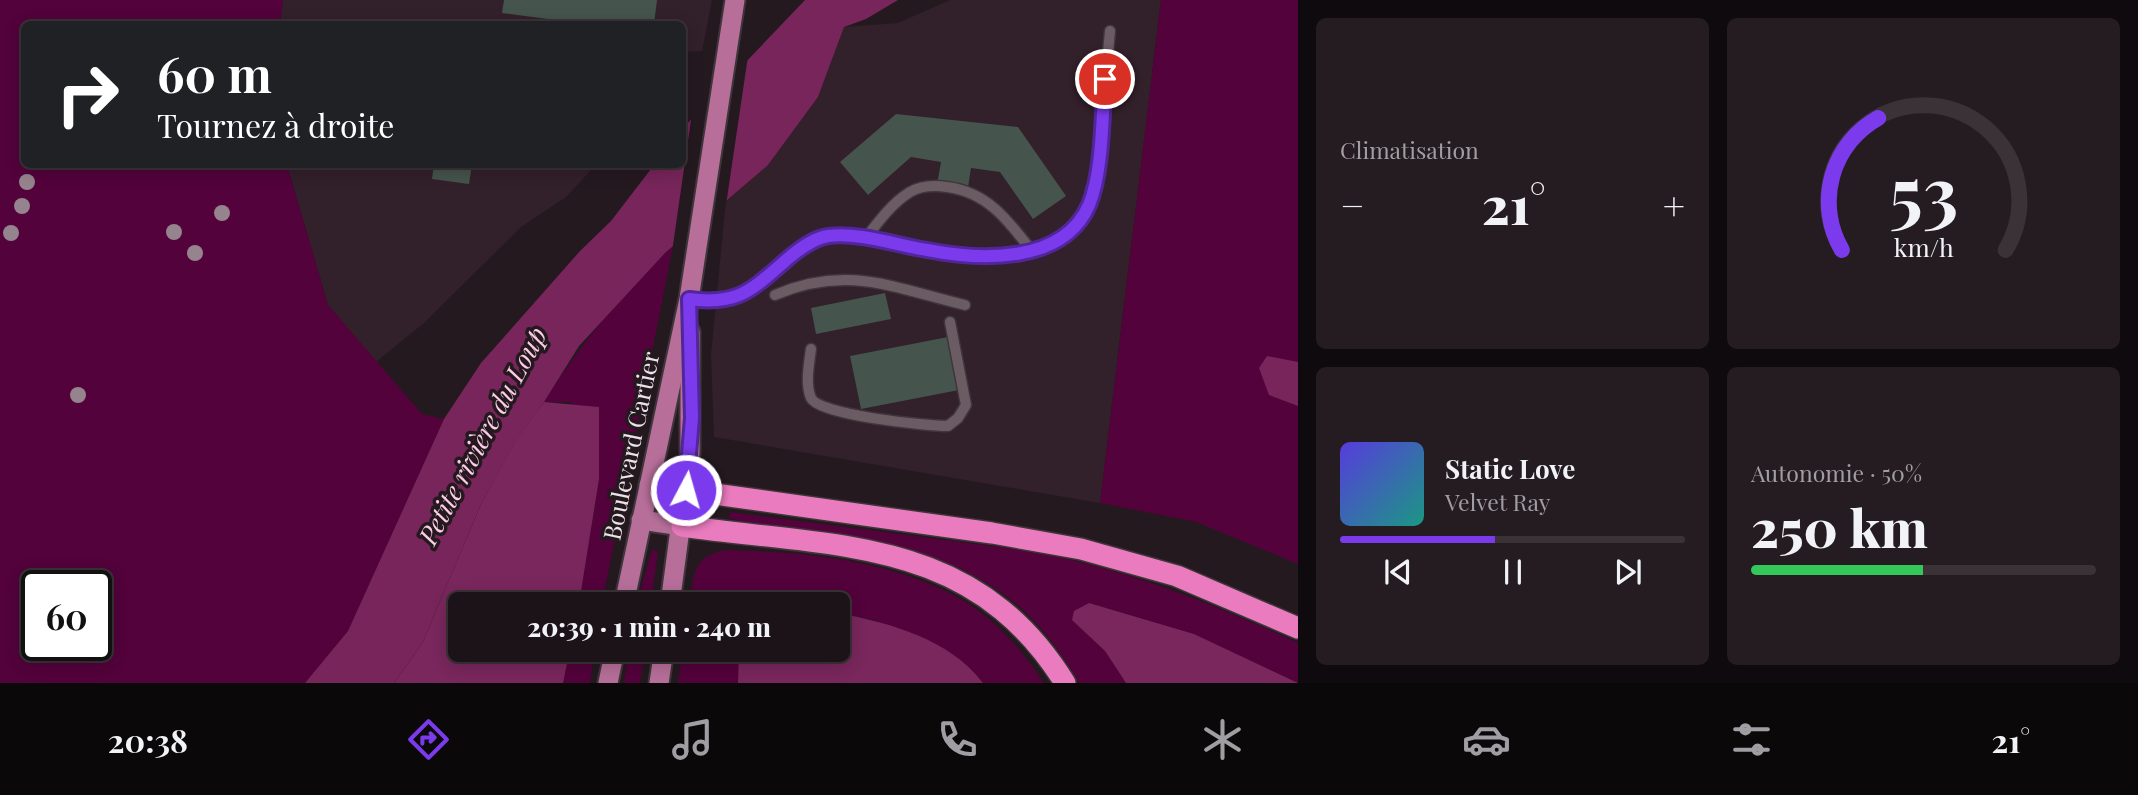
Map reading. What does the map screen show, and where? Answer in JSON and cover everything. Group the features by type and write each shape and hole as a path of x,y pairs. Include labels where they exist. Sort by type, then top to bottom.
{"highway":[{"path":"686,490 992,533 1081,549 1177,576 1298,628"},
{"path":"682,526 860,549 926,565 973,588 1010,614 1038,644 1065,683"}],"main road":[{"name":"Boulevard Cartier","path":"627,592 689,299 735,0"},
{"name":"Boulevard Cartier","path":"672,592 682,526 692,418 689,299"},
{"path":"649,485 686,490"},
{"path":"642,520 682,526"},
{"path":"608,683 612,662"},
{"path":"659,683 662,662"}],"lane":[{"path":"689,299 718,303 741,296 802,247 824,236 845,235 958,256 984,258 1031,250 1069,231 1089,205 1096,181 1110,31"},
{"path":"865,239 894,204 911,191 934,185 960,189 990,204 1031,250"},
{"path":"775,295 800,285 839,279 881,283 965,305"},
{"path":"811,349 809,385 811,399 817,405 865,416 948,426 958,418 966,405 950,322"}],"shaded area":[{"path":"0,0 283,0 280,21 21,21 21,168 288,168 328,305 422,414 444,419 348,631 305,683 0,683"},
{"path":"283,0 712,0 702,51 686,52 686,21 280,21"},
{"path":"950,0 1161,0 1100,503 714,437 711,355 726,200 768,165 818,97 844,27 898,23"},
{"path":"1161,0 1298,0 1298,362 1269,395 1298,406 1298,564 1196,522 1100,503"},
{"path":"288,168 593,168 566,197 521,227 424,323 376,362 328,305"},
{"path":"673,246 604,592 581,592 599,479 571,402 544,402 603,320"},
{"path":"544,402 599,407 599,479 581,592 448,592 448,662 567,662 563,683 394,683 423,642 481,504 517,438"},
{"path":"730,512 1022,550 1128,576 1231,613 1298,643 1298,683 1194,634 1089,603 1073,620 1105,651 1126,683 1079,683 1048,637 1014,603 978,577 938,560 895,547 751,524 729,518"},
{"path":"652,550 658,551 653,592 640,592"},
{"path":"728,550 789,553 882,568 912,577 940,589 978,611 1000,629 1044,683 983,683 976,674 874,620 850,615 850,592 692,592 697,567 716,552"},
{"path":"1089,603 1194,634 1298,683 1126,683 1105,651 1072,620 1074,611"},
{"path":"850,616 898,628 936,644 954,655 983,683 738,683 739,662 850,662"},
{"path":"567,662 592,662 590,683 563,683"},
{"path":"627,662 643,662 640,683 624,683"},
{"path":"681,662 739,662 738,683 678,683"}],"water":[{"name":"Petite rivière du Loup","path":"805,0 898,0 866,19 844,27 818,97 768,165 665,253 579,346 517,439 481,504 423,642 394,683 305,683 348,631 444,419 481,363 580,251 611,221 652,168 686,168 686,125"},
{"path":"1267,356 1298,362 1298,406 1269,395 1259,368"}],"pier":[{"path":"748,56 726,205 672,252 686,168 692,113"}],"building":[{"path":"504,0 657,0 654,21 563,21 502,13"},
{"path":"896,114 1018,127 1066,196 1033,219 1000,172 971,168 967,194 936,190 941,162 911,157 868,195 840,162"},
{"path":"433,168 471,168 469,184 432,179"},
{"path":"885,293 891,319 816,334 811,308"},
{"path":"948,337 959,390 861,409 850,356"}],"route":[{"path":"686,490 692,418 689,299 718,303 741,296 802,247 824,236 845,235 958,256 984,258 1012,255 1048,244 1069,231 1089,205 1096,181 1105,79"}]}
